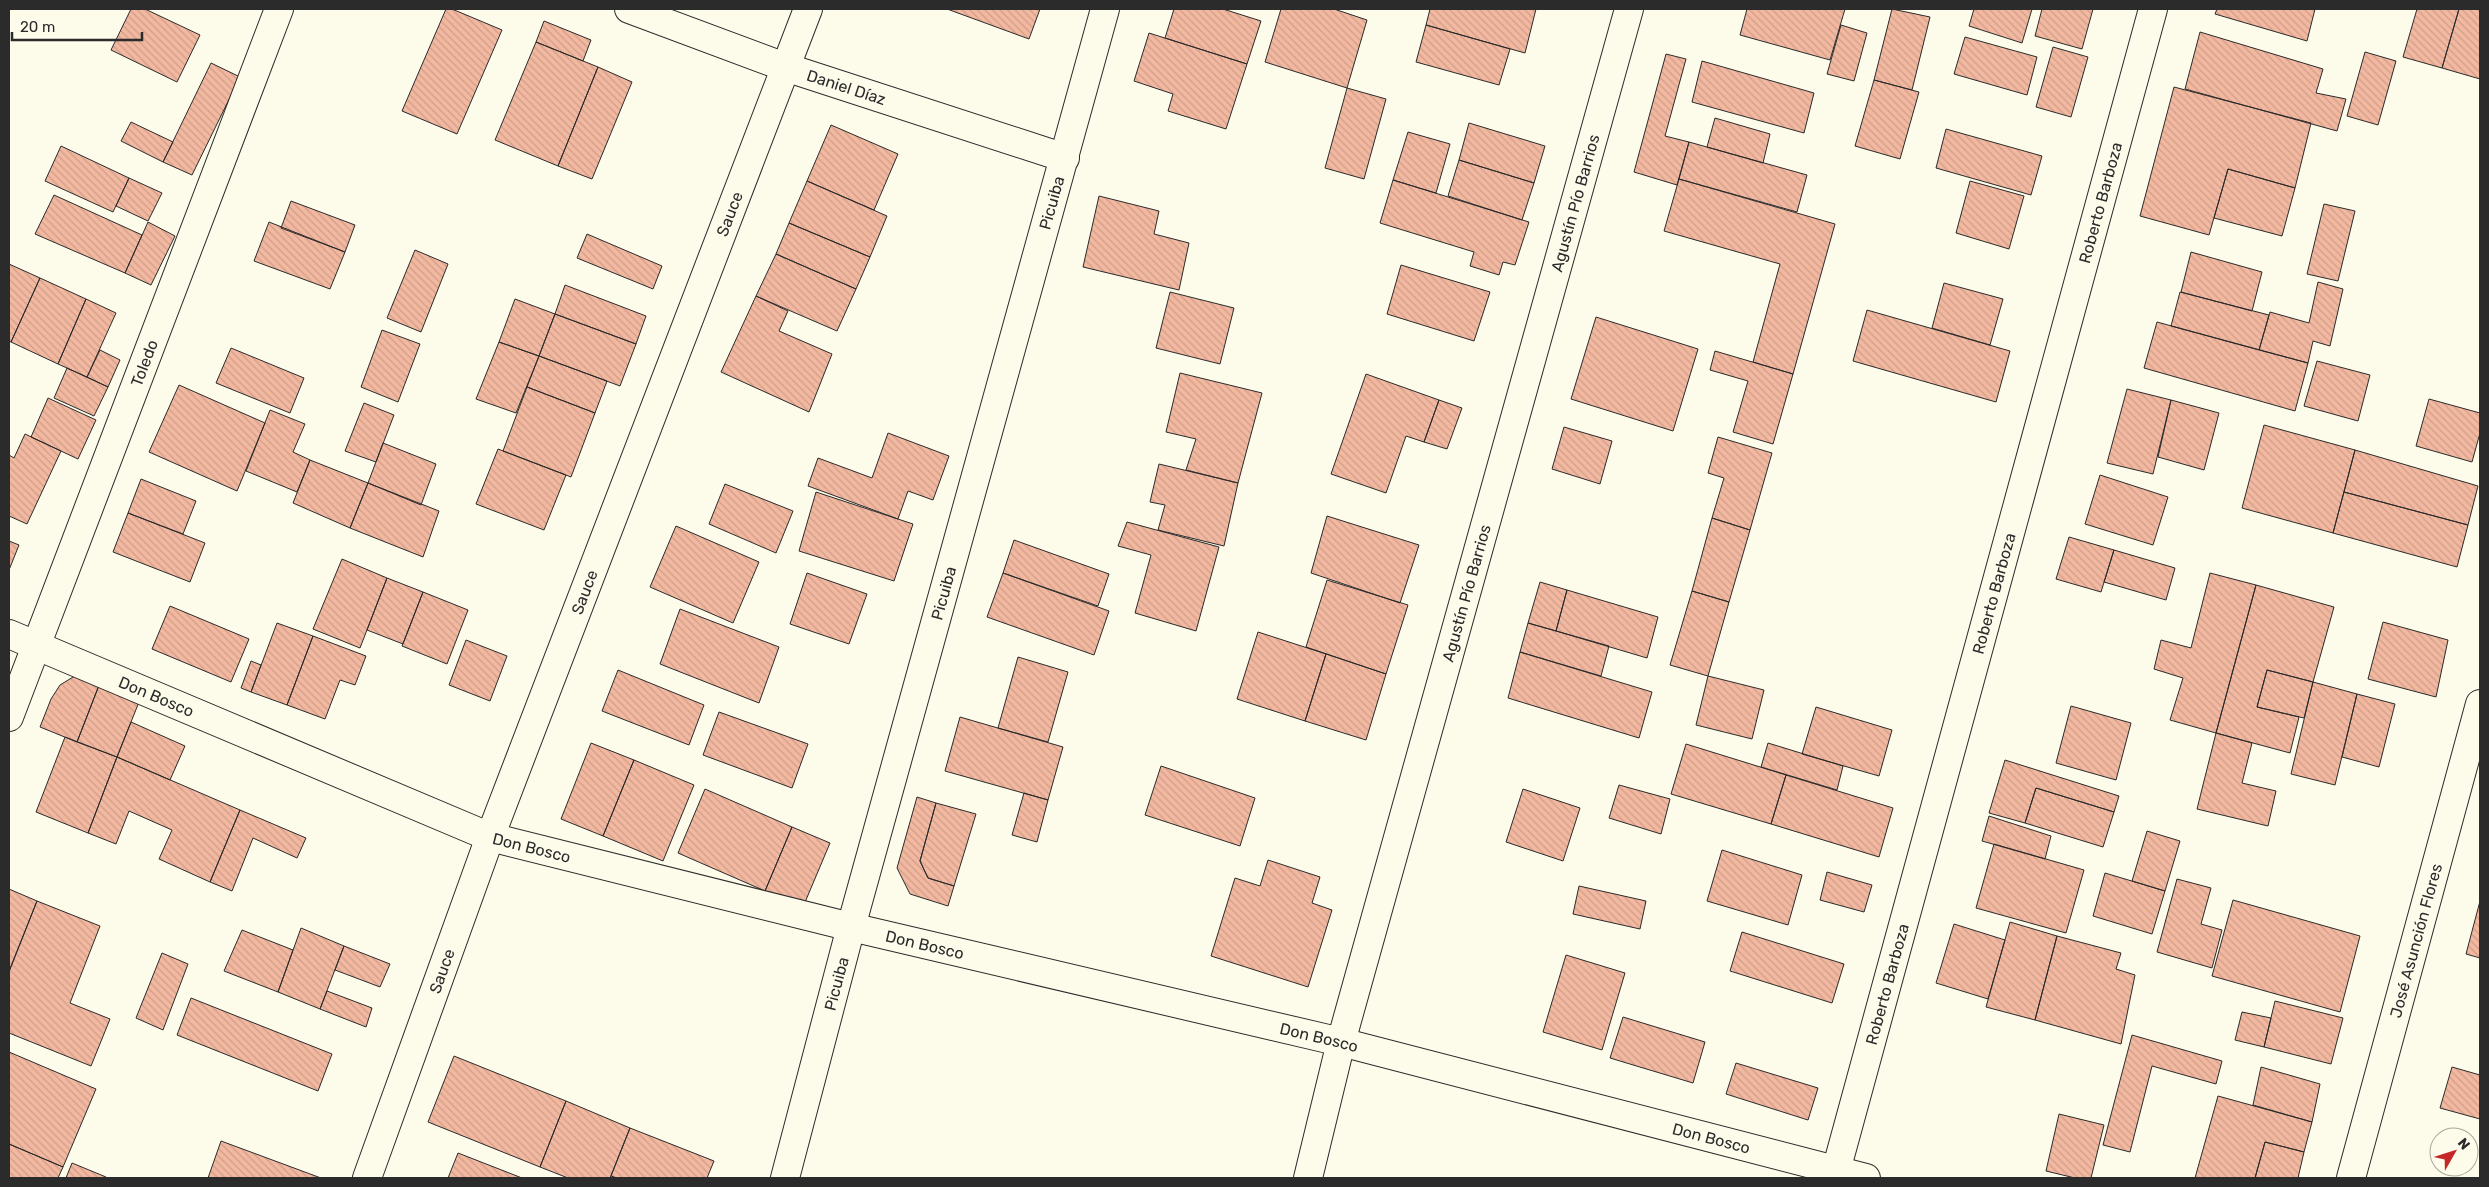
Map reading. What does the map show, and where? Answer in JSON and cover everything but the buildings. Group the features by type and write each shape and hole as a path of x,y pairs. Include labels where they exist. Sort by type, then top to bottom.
{"street":[{"name":"Toledo","path":"9,717 279,9"},
{"name":"Daniel Díaz","path":"629,9 785,67 1065,158"},
{"name":"Sauce","path":"367,1178 490,837 808,9"},
{"name":"Picuiba","path":"785,1178 851,927 1105,9"},
{"name":"Agustín Pío Barrios","path":"1308,1178 1341,1042 1629,9"},
{"name":"Roberto Barboza","path":"1835,1174 2153,9"},
{"name":"Don Bosco","path":"9,634 490,837 851,927 1341,1042 1835,1174 1866,1178"},
{"name":"José Asunción Flores","path":"2351,1178 2480,704"}]}
